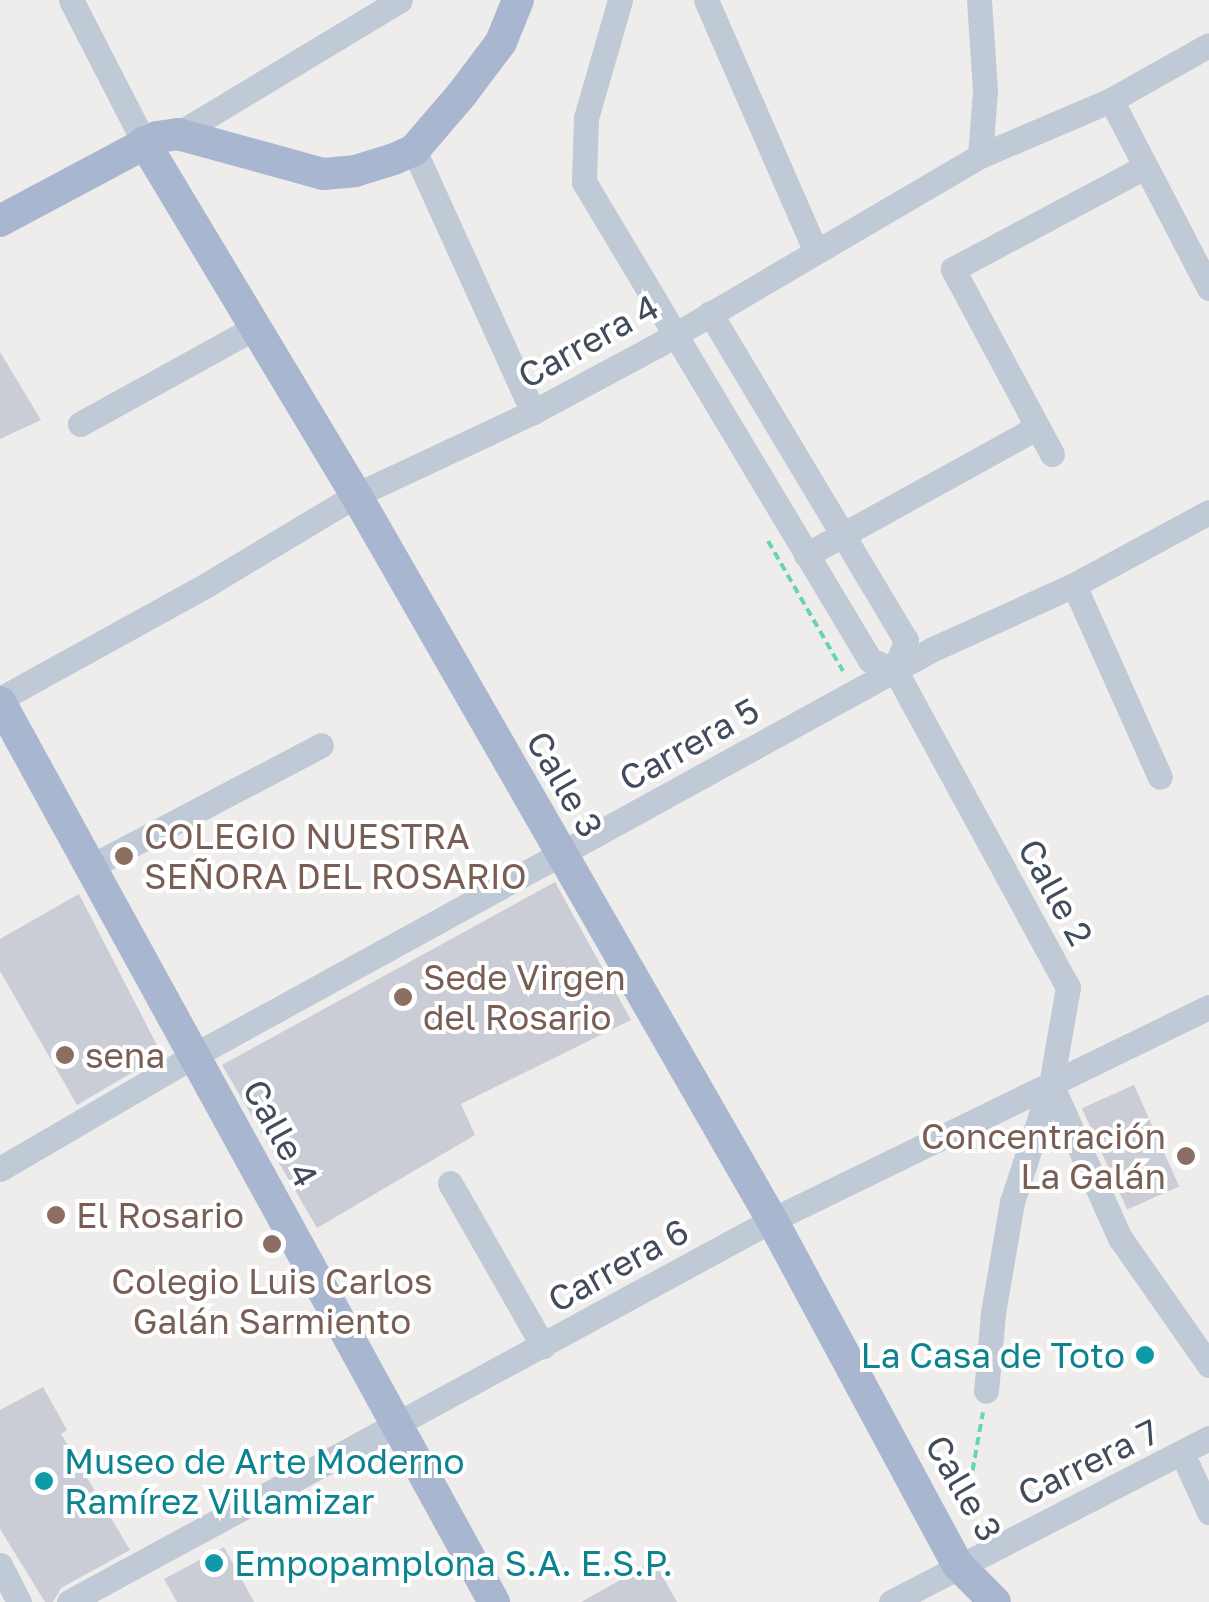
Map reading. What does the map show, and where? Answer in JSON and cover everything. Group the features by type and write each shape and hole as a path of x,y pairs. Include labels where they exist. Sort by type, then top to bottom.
{"main road":[{"path":"0,221 144,142 178,134 322,174 355,171 414,150 500,42 518,0"},
{"name":"Calle 3","path":"144,142 356,495 980,1589"},
{"name":"Calle 4","path":"0,700 494,1602"}],"street":[{"name":"Calle 3","path":"71,0 144,142"},
{"path":"178,134 400,0"},
{"name":"Calle 2","path":"620,0 586,118 584,182 870,660 896,670 1068,987 1050,1084 1012,1202 993,1314 986,1391"},
{"path":"706,0 814,250"},
{"path":"979,0 985,90 980,156"},
{"name":"Carrera 4","path":"0,700 208,584 356,495 533,412 673,336 980,156 1110,100 1209,45"},
{"path":"1110,100 1142,168 1209,288"},
{"path":"414,150 533,412"},
{"path":"1052,454 954,269 1142,168"},
{"name":"Calle 2","path":"710,313 906,640 896,670"},
{"path":"80,424 254,328"},
{"path":"806,554 1036,428"},
{"name":"Carrera 5","path":"0,1169 193,1056 896,670 1074,585 1209,512"},
{"path":"1074,585 1160,777"},
{"path":"90,867 321,745"},
{"name":"Carrera 6","path":"69,1602 772,1220 1209,1007"},
{"path":"1050,1084 1120,1238 1209,1365"},
{"path":"450,1182 543,1346"},
{"name":"Carrera 7","path":"892,1602 980,1589 1209,1438"},
{"path":"1182,1455 1209,1512"},
{"path":"0,1565 18,1602"}],"path":[{"path":"968,1496 986,1391"}],"building":[{"path":"0,352 41,420 0,439"},
{"path":"555,882 631,1020 461,1104 475,1135 317,1228 222,1065"},
{"name":"sena","path":"79,894 162,1055 77,1105 0,971 0,939"},
{"path":"1134,1085 1179,1186 1127,1210 1082,1108"},
{"name":"Museo de Arte Moderno Ramírez Villamizar","path":"43,1387 67,1430 61,1434 130,1550 61,1588 53,1602 45,1602 0,1529 0,1410"},
{"name":"Empopamplona S.A. E.S.P.","path":"224,1547 254,1602 177,1602 164,1579"},
{"path":"654,1561 677,1602 581,1602"}],"place":[{"name":"COLEGIO NUESTRA SEÑORA DEL ROSARIO","path":"124,856"},
{"name":"Sede Virgen del Rosario","path":"403,997"},
{"name":"sena","path":"65,1055"},
{"name":"Concentración La Galán","path":"1186,1156"},
{"name":"El Rosario","path":"56,1215"},
{"name":"Colegio Luis Carlos Galán Sarmiento","path":"272,1244"},
{"name":"La Casa de Toto","path":"1145,1355"},
{"name":"Museo de Arte Moderno Ramírez Villamizar","path":"44,1481"},
{"name":"Empopamplona S.A. E.S.P.","path":"214,1563"}]}
